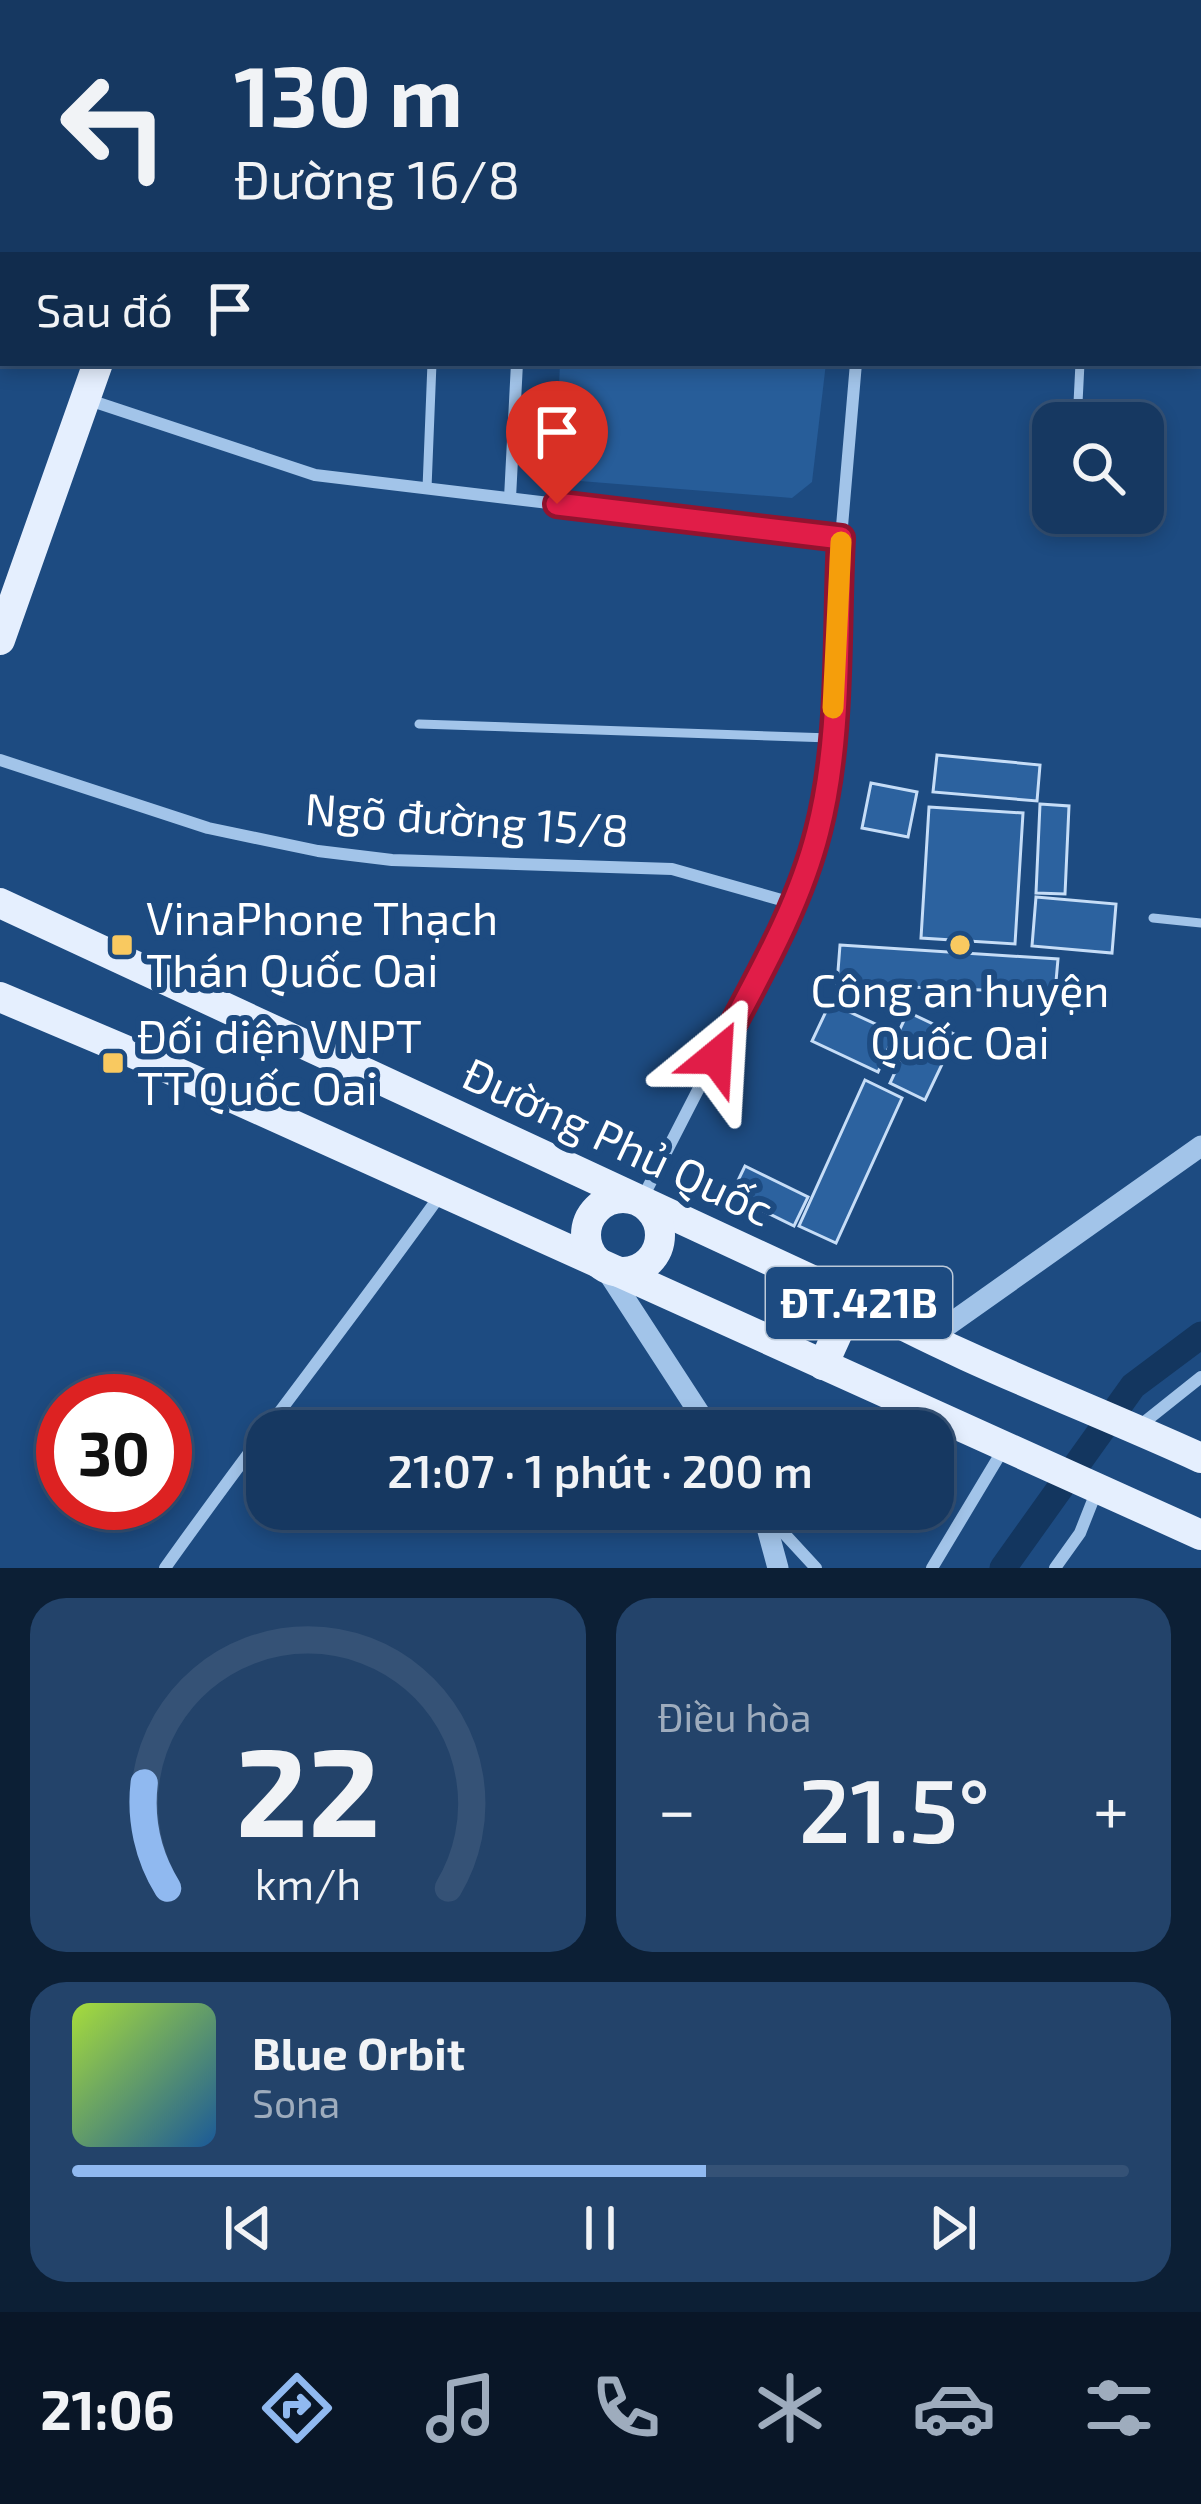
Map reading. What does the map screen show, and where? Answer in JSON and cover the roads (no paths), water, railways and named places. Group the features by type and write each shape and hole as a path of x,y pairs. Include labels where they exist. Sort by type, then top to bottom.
{"main road":[{"path":"0,640 97,366"},
{"name":"Đường Phủ Quốc","path":"0,903 853,1299 927,1340 1201,1458"},
{"name":"ĐT.421B","path":"0,997 1201,1535"},
{"path":"606,1202 641,1202 656,1219 655,1253 628,1272 605,1268 590,1252 586,1229 590,1218 606,1202"},
{"path":"823,1365 853,1299"}],"street":[{"path":"510,498 517,366"},
{"path":"641,1202 792,903 818,832 831,738 856,366"},
{"path":"85,398 315,475 841,538"},
{"name":"Ngõ đường 15/8","path":"0,760 208,828 296,847 392,860 672,868 792,903"},
{"path":"927,1340 1201,1146"},
{"path":"165,1568 442,1193"},
{"path":"605,1268 697,1410"},
{"path":"1135,1428 1201,1377"},
{"path":"932,1568 1010,1449"},
{"path":"1055,1568 1080,1534 1096,1488"},
{"path":"768,1530 778,1568"},
{"path":"781,1530 816,1568"}],"lane":[{"path":"427,488 432,366"},
{"path":"1078,402 1080,366"},
{"path":"419,724 831,738"},
{"path":"1153,918 1201,923"}],"waterway":[{"path":"1003,1568 1133,1386 1201,1335"}],"place":[{"name":"VinaPhone Thạch Thán Quốc Oai","path":"122,945"},
{"name":"Công an huyện Quốc Oai","path":"960,945"},
{"name":"Đối diện VNPT TT Quốc Oai","path":"113,1063"}]}
